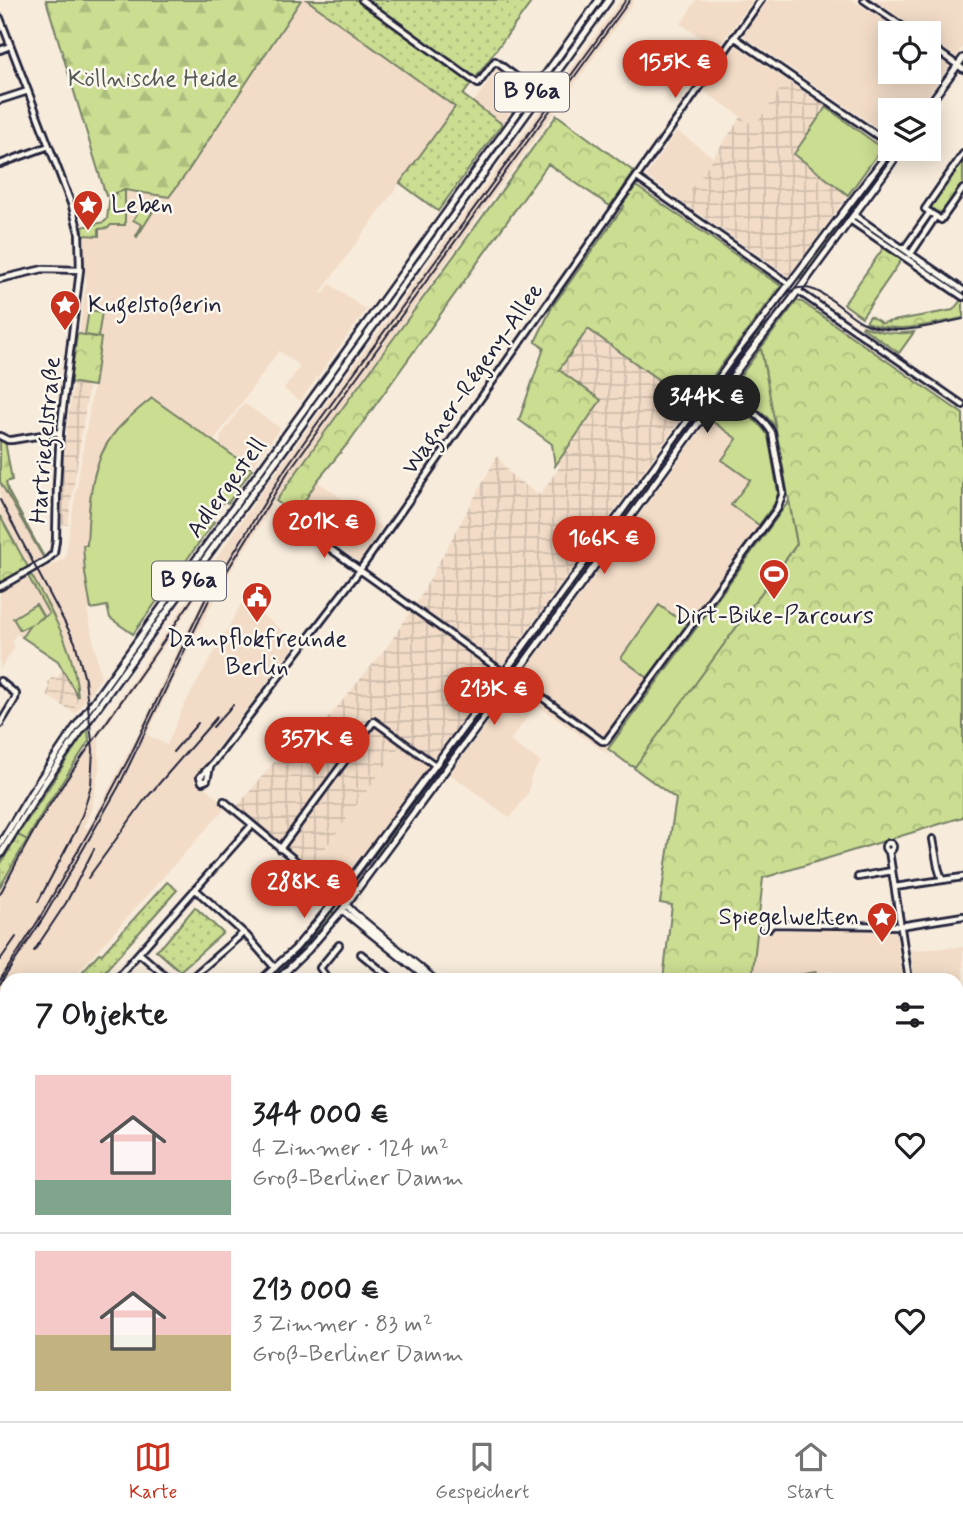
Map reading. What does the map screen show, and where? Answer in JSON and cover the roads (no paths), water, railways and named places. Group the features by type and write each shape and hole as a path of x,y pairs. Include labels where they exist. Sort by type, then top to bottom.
{"main road":[{"name":"Adlergestell","path":"406,275 599,0"},
{"name":"Adlergestell","path":"77,730 608,0"},
{"path":"935,98 960,67 963,58"},
{"path":"269,973 302,941 338,896 738,352 886,161"},
{"path":"287,973 344,907 514,678 722,391 852,218 888,161"},
{"path":"789,284 798,291"},
{"name":"B 96a","path":"0,844 53,760 77,730"},
{"name":"B 96a","path":"0,855 77,730"},
{"path":"44,785 45,778 55,762 53,760"},
{"path":"338,896 344,907 421,973"},
{"path":"344,907 426,973"}],"street":[{"path":"362,0 478,84 495,61 534,90"},
{"name":"Wagner-Régeny-Allee","path":"210,767 360,570 761,0"},
{"path":"864,0 895,21"},
{"name":"Hartriegelstraße","path":"0,18 76,218 80,240 80,270 60,432 54,553 0,587"},
{"path":"734,37 878,137"},
{"path":"0,50 10,46"},
{"path":"941,54 960,67"},
{"path":"0,100 28,91"},
{"path":"0,164 49,146"},
{"path":"963,154 925,208 941,220 963,189"},
{"path":"637,178 789,284"},
{"path":"901,255 930,212"},
{"path":"908,259 936,216"},
{"path":"852,218 911,253 963,290"},
{"path":"852,218 963,297"},
{"path":"0,279 43,269 80,270"},
{"path":"798,291 963,405"},
{"path":"298,528 602,741 606,741 782,499 783,490 772,433 763,421 722,391"},
{"path":"0,436 12,440 60,432"},
{"path":"0,681 16,694 0,724"},
{"path":"280,849 373,720 436,766"},
{"path":"224,801 338,896"},
{"path":"121,973 252,825"},
{"path":"933,839 942,880"},
{"path":"889,851 908,973"},
{"path":"858,877 892,871"},
{"path":"895,887 963,877"},
{"path":"195,889 243,933 275,968"},
{"path":"772,924 900,926 963,916"},
{"path":"197,973 243,933"},
{"path":"323,973 320,968 339,945"},
{"path":"139,953 162,973"},
{"path":"361,954 384,973"}],"tram line":[{"path":"5,973 38,921 104,805 205,600 285,469 626,0"},
{"path":"275,973 308,941 346,893 487,705 737,357 788,293 797,288 816,291 862,322 887,329 912,329 963,319"},
{"path":"0,500 75,642 85,680 93,750 91,785 83,813 38,902"},
{"path":"0,894 49,806 209,573"},
{"path":"0,960 16,937"}],"railway":[{"path":"7,973 44,917 119,786 208,602 288,472 630,0"},
{"path":"213,727 233,705"},
{"path":"88,878 143,802 217,717"},
{"path":"173,752 198,723"},
{"path":"34,951 66,903 94,849"}],"place":[{"name":"Leben","path":"88,232"},
{"name":"Kugelstoßerin","path":"65,332"},
{"name":"Dirt-Bike-Parcours","path":"774,601"},
{"name":"Dampflokfreunde Berlin","path":"257,624"},
{"name":"Spiegelwelten","path":"882,944"}],"park label":[{"name":"Köllnische Heide","path":"153,79"}]}
